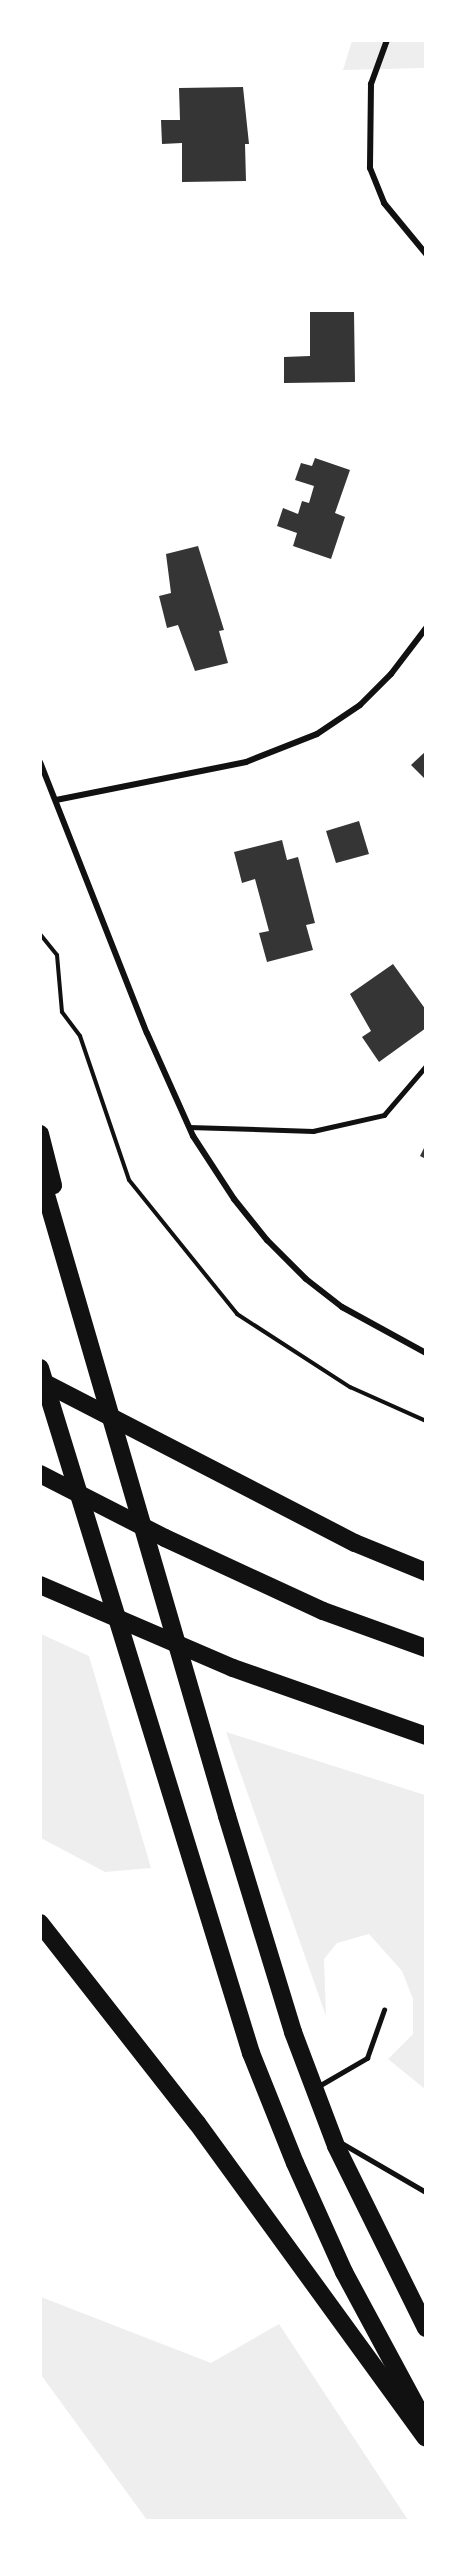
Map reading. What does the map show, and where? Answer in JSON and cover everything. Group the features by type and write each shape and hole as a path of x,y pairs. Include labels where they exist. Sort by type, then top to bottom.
{"highway":[{"path":"40,1134 102,1382"},
{"path":"40,1174 226,1816 314,2088 333,2137 382,2246 426,2328"},
{"path":"40,1368 251,2053 295,2163 344,2272 426,2424"},
{"path":"40,1381 335,1533 426,1572"},
{"path":"40,1474 165,1538 323,1611 426,1648"},
{"path":"40,1585 233,1668 426,1736"},
{"path":"40,1923 197,2123 426,2438"}],"street":[{"path":"387,40 371,84 370,168 384,203 426,254"},
{"path":"56,800 246,762 317,734 360,705 392,674 426,628"},
{"path":"40,762 144,1026 189,1127 234,1199 267,1240 306,1279 342,1307 426,1353"}],"lane":[{"path":"189,1127 313,1131 384,1115 426,1066"},
{"path":"314,2088 348,2073 367,2058 384,2010"},
{"path":"333,2137 426,2192"}],"path":[{"path":"40,934 57,955 62,1012 80,1036 129,1180 237,1314 350,1387 426,1421"}],"shaded area":[{"path":"352,41 425,41 425,68 343,70"},
{"path":"41,1634 89,1656 151,1868 105,1872 41,1838"},
{"path":"226,1732 425,1795 425,2089 388,2059 413,2034 413,1999 402,1971 369,1934 337,1943 324,1959 326,2016"},
{"path":"41,2297 211,2363 279,2324 408,2520 147,2520 41,2375"}],"building":[{"path":"243,87 249,144 245,144 246,181 182,182 182,143 162,144 161,120 180,120 179,88"},
{"path":"310,312 354,312 355,382 284,383 284,357 310,356"},
{"path":"315,458 350,470 335,513 345,517 331,559 293,546 297,533 277,526 283,508 298,514 302,501 309,503 314,486 295,480 301,463 312,466"},
{"path":"198,546 224,630 219,631 228,663 195,671 178,625 167,628 159,596 171,593 166,554"},
{"path":"426,751 426,780 411,765"},
{"path":"359,821 369,854 336,863 326,831"},
{"path":"282,840 287,860 298,857 315,923 306,925 313,950 267,962 259,933 269,931 255,879 242,883 234,852"},
{"path":"393,964 426,1010 426,1028 379,1062 362,1037 371,1031 350,994"},
{"path":"426,1144 426,1159 420,1156"}]}
